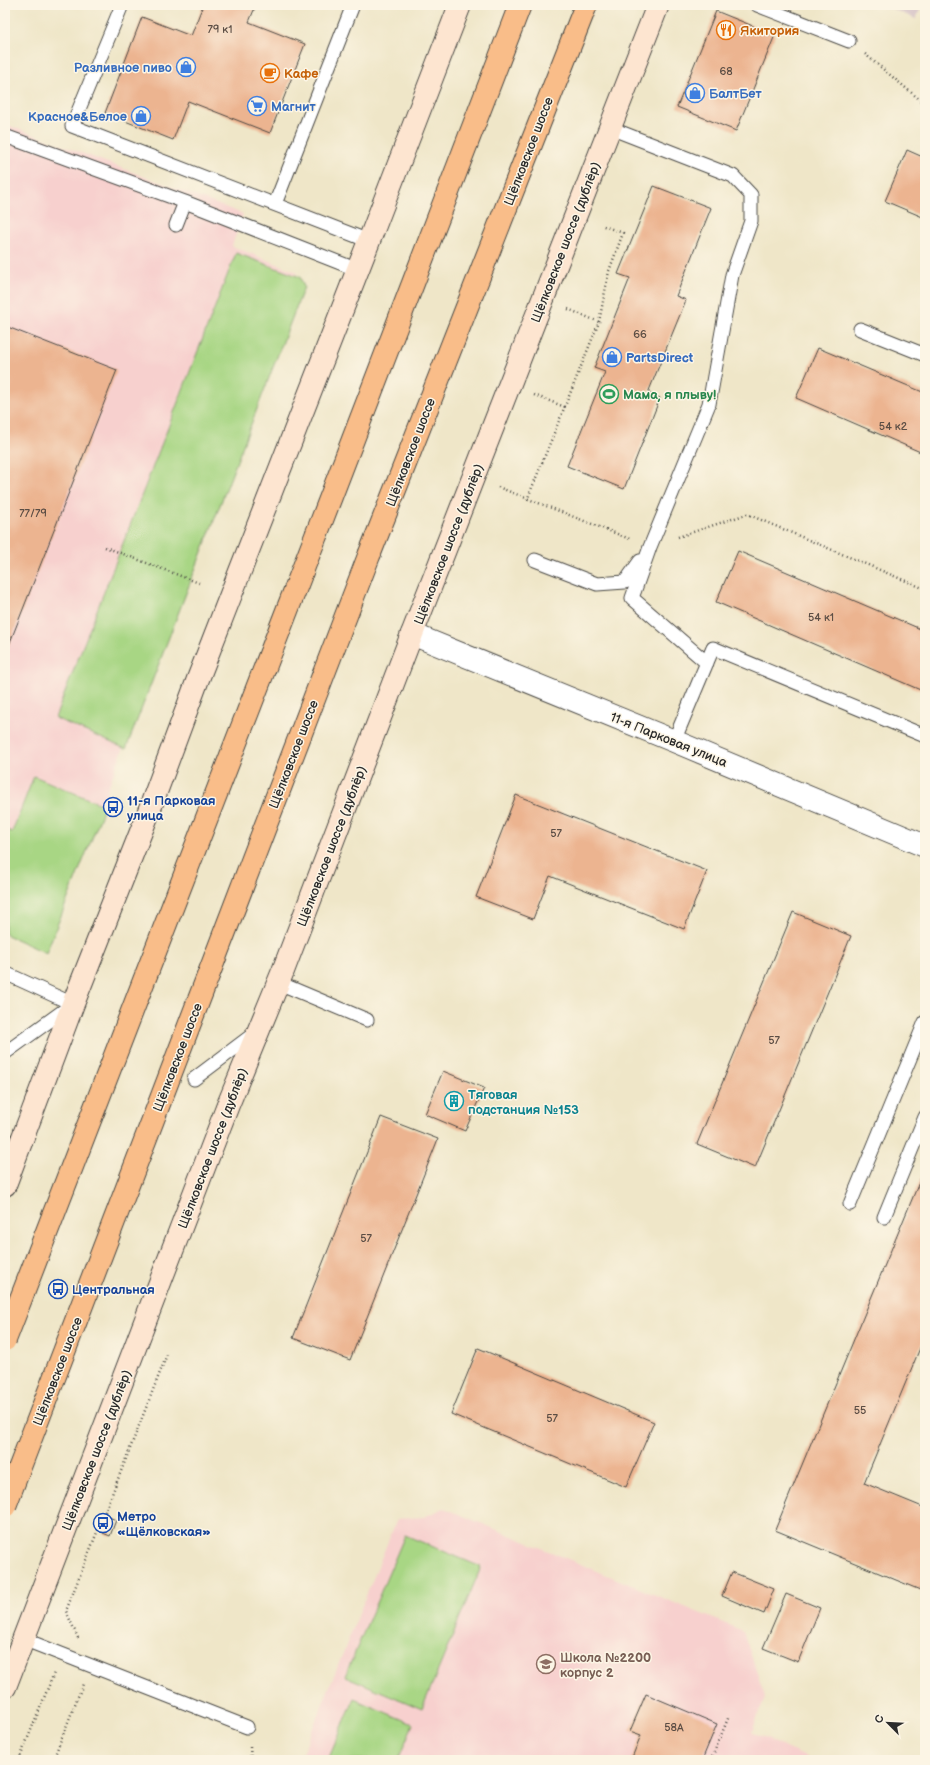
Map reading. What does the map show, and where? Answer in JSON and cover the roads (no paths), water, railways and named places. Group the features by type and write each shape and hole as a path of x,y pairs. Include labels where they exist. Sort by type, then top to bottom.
{"main road":[{"path":"5,1185 73,1004 146,819 198,679 370,241 460,5"},
{"path":"5,1340 520,5"},
{"name":"Щёлковское шоссе","path":"5,1506 370,553 586,5"},
{"name":"Щёлковское шоссе (дублёр)","path":"5,1687 228,1105 279,983 412,634 658,5"}],"street":[{"name":"11-я Парковая улица","path":"412,634 925,846"}],"lane":[{"path":"122,5 72,126 370,241"},
{"path":"275,204 353,5"},
{"path":"757,5 849,41"},
{"path":"610,128 733,176 751,195 751,221 732,275 709,404 650,546 632,598 707,663"},
{"path":"5,136 186,202 358,270"},
{"path":"176,225 186,202"},
{"path":"860,328 925,355"},
{"path":"535,560 597,584 626,582 650,546"},
{"path":"674,741 713,648 925,736"},
{"path":"5,973 73,1004 5,1053"},
{"path":"279,983 367,1020"},
{"path":"850,1204 925,1022"},
{"path":"194,1079 260,1030"},
{"path":"884,1217 925,1117"},
{"path":"24,1639 247,1727"}],"place":[{"name":"Якитория","path":"726,30"},
{"name":"Разливное пиво","path":"186,67"},
{"name":"Кафе","path":"270,73"},
{"name":"БалтБет","path":"695,93"},
{"name":"Магнит","path":"257,106"},
{"name":"Красное&Белое","path":"141,116"},
{"name":"PartsDirect","path":"612,357"},
{"name":"Мама, я плыву!","path":"609,394"},
{"name":"11-я Парковая улица","path":"113,807"},
{"name":"Тяговая подстанция №153","path":"454,1101"},
{"name":"Центральная","path":"58,1289"},
{"name":"Метро «Щёлковская»","path":"103,1523"},
{"name":"Школа №2200 корпус 2","path":"546,1664"}]}
